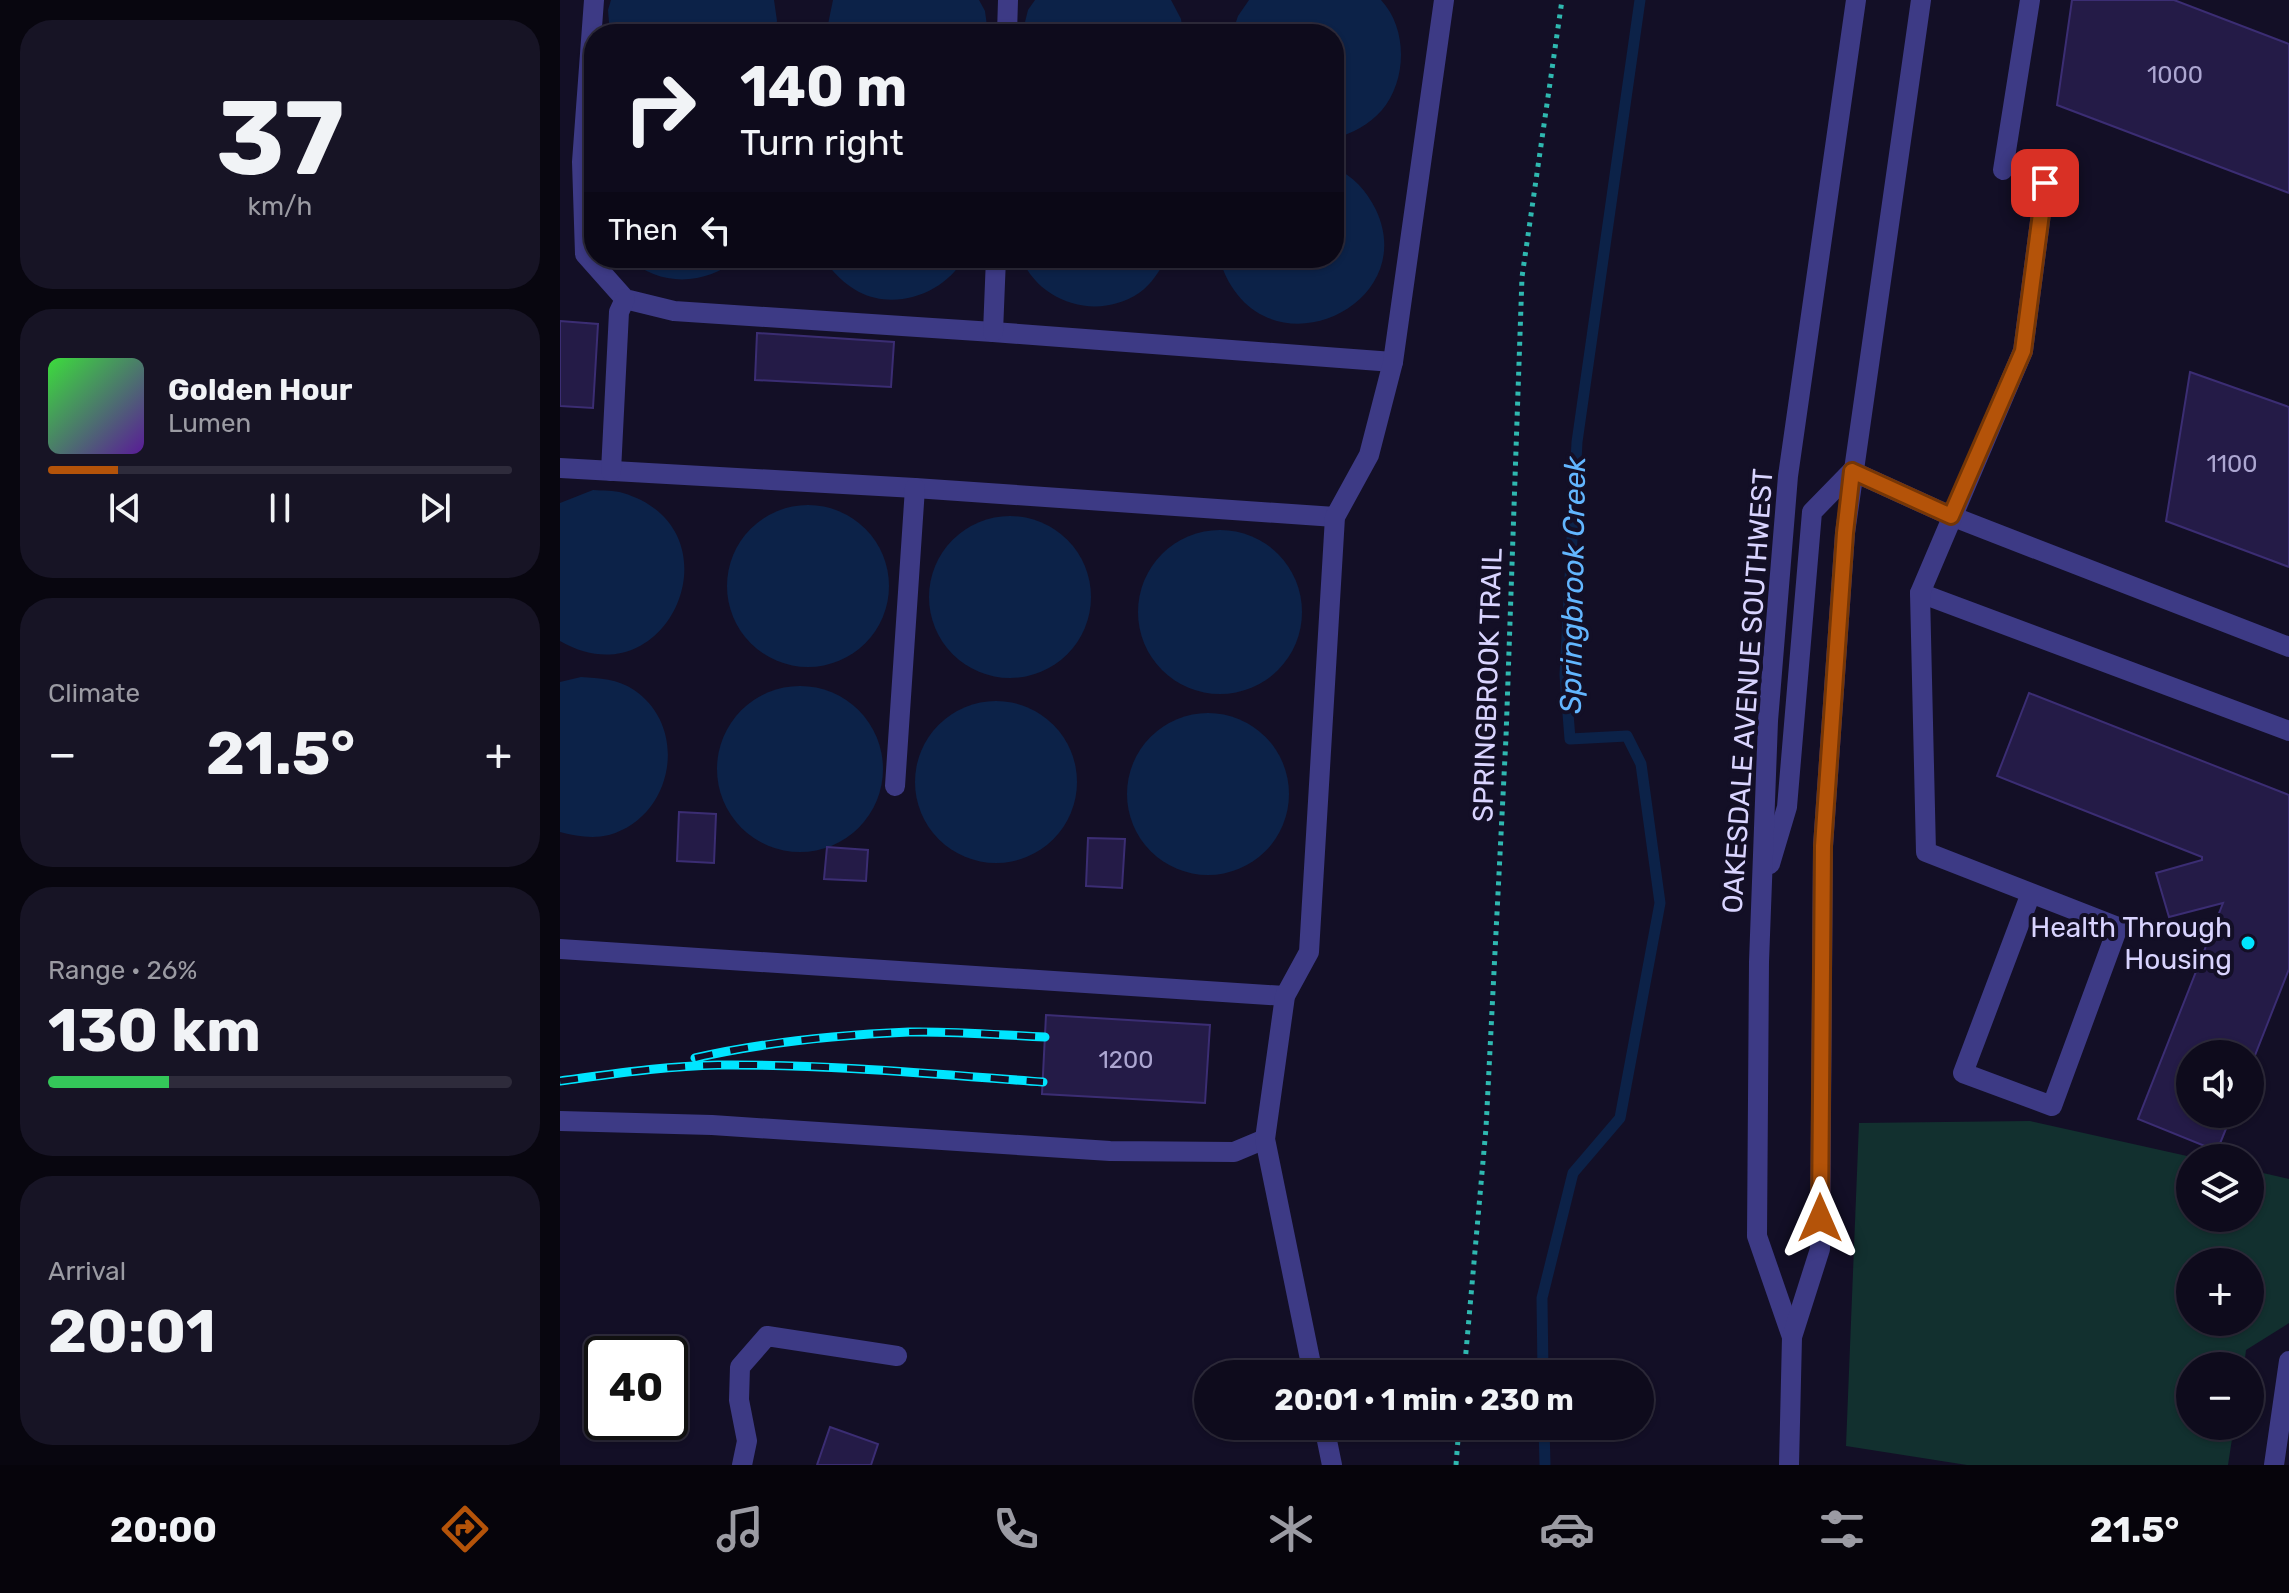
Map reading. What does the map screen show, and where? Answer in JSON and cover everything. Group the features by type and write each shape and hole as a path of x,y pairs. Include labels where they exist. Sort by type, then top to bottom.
{"street":[{"path":"592,24 594,0"},
{"path":"1007,24 1008,0"},
{"path":"1310,1360 1265,1139 1285,996 1309,952 1335,517 1369,455 1393,362 1444,0"},
{"name":"OAKESDALE AVENUE SOUTHWEST","path":"1792,1337 1757,1236 1768,721 1788,476 1856,0"},
{"name":"OAKESDALE AVENUE SOUTHWEST","path":"1789,1465 1792,1337 1820,1249 1823,846 1845,533 1921,0"},
{"path":"2003,170 2030,0"},
{"path":"584,135 584,223"},
{"path":"2031,893 1963,1073 2052,1106 2118,927 2031,893 1926,852 1920,593 2023,351 2045,183"},
{"path":"597,268 625,299 674,311 1393,362"},
{"path":"993,332 996,268"},
{"path":"611,471 619,312 625,299"},
{"path":"560,468 915,488 1335,517"},
{"path":"1762,891 1787,807 1812,512 1852,471 1951,516 2289,647"},
{"path":"895,786 915,488"},
{"path":"1920,593 2289,731"},
{"path":"560,949 1285,996"},
{"path":"560,1121 712,1125 1110,1151 1234,1152 1265,1139"},
{"path":"742,1465 747,1441 739,1400 740,1367 767,1336 897,1356"},
{"path":"2274,1465 2289,1361"},
{"path":"1327,1440 1332,1465"}],"path":[{"name":"SPRINGBROOK TRAIL","path":"1465,1360 1486,1128 1506,737 1522,277 1562,0"},
{"path":"1456,1465 1458,1440"}],"green space":[{"path":"2030,1121 2176,1154 2176,1232 2264,1232 2264,1173 2289,1179 2289,1323 2246,1352 2176,1352 2176,1440 2232,1440 2228,1465 1967,1465 1846,1446 1859,1123"}],"water":[{"path":"611,0 774,0 777,21 776,24 609,24"},
{"path":"833,0 979,0 987,24 828,24"},
{"path":"1035,0 1171,0 1182,24 1024,24 1028,10"},
{"path":"1249,0 1381,0 1390,12 1400,40 1400,70 1390,98 1372,120 1344,135 1344,24 1235,24"},
{"path":"1344,173 1359,185 1376,210 1384,246 1376,277 1357,302 1329,318 1297,324 1266,317 1238,296 1224,268 1344,268"},
{"path":"642,268 723,268 697,278 668,278"},
{"path":"831,268 957,268 932,289 903,299 873,297 859,292"},
{"path":"1027,268 1160,268 1139,293 1106,306 1071,303 1056,296"},
{"path":"593,490 623,493 659,512 679,540 684,572 677,604 659,631 632,650 599,654 560,641 560,503"},
{"path":"808,505 839,512 865,529 882,555 889,586 882,617 865,643 839,660 808,667 777,660 751,643 734,617 727,586 734,555 751,529 777,512"},
{"path":"1010,516 1041,522 1067,540 1085,566 1091,597 1085,628 1067,654 1041,672 1010,678 979,672 953,654 935,628 929,597 935,566 953,540 979,522"},
{"path":"1220,530 1251,536 1278,554 1296,581 1302,612 1296,643 1278,670 1251,688 1220,694 1189,688 1162,670 1144,643 1138,612 1144,581 1162,554 1189,536"},
{"path":"581,677 615,681 634,690 652,706 663,726 668,748 660,791 648,810 631,825 603,836 560,832 560,682"},
{"path":"800,686 832,693 858,711 876,737 883,769 876,801 858,827 832,845 800,852 768,845 742,827 724,801 717,769 724,737 742,711 768,693"},
{"path":"996,701 1027,707 1053,725 1071,751 1077,782 1071,813 1053,839 1027,857 996,863 965,857 939,839 921,813 915,782 921,751 939,725 965,707"},
{"path":"1208,713 1239,719 1265,737 1283,763 1289,794 1283,825 1265,851 1239,869 1208,875 1177,869 1151,851 1133,825 1127,794 1133,763 1151,737 1177,719"}],"building":[{"path":"2072,0 2174,0 2289,44 2289,193 2057,105"},
{"path":"560,321 598,324 593,408 560,406"},
{"path":"757,333 894,342 891,387 755,380"},
{"path":"2190,372 2289,407 2289,567 2166,521"},
{"name":"Health Through Housing","path":"2029,693 2289,795 2289,969 2261,1040 2176,1040 2176,1128 2226,1128 2220,1144 2200,1144 2138,1119 2223,903 2169,917 2156,873 2202,860 2202,857 1997,776"},
{"path":"679,812 716,814 714,863 677,861"},
{"path":"1088,838 1125,839 1122,888 1086,886"},
{"path":"827,847 868,850 866,881 824,879"},
{"path":"1046,1015 1210,1025 1205,1103 1042,1094"},
{"path":"830,1427 878,1444 871,1465 817,1465"}],"waterway":[{"name":"Springbrook Creek","path":"1543,1360 1542,1298 1573,1173 1620,1118 1660,903 1641,764 1627,736 1570,739 1565,675 1577,442 1640,0"},
{"name":"Springbrook Creek","path":"1544,1440 1545,1465"}],"railway":[{"path":"695,1058 775,1044 882,1033 943,1032 1045,1037"},
{"path":"560,1081 659,1069 759,1065 1043,1082"}],"place":[{"name":"Health Through Housing","path":"2248,943"}],"route":[{"path":"1820,1218 1823,846 1852,471 1951,516 2023,351 2045,183"}]}
